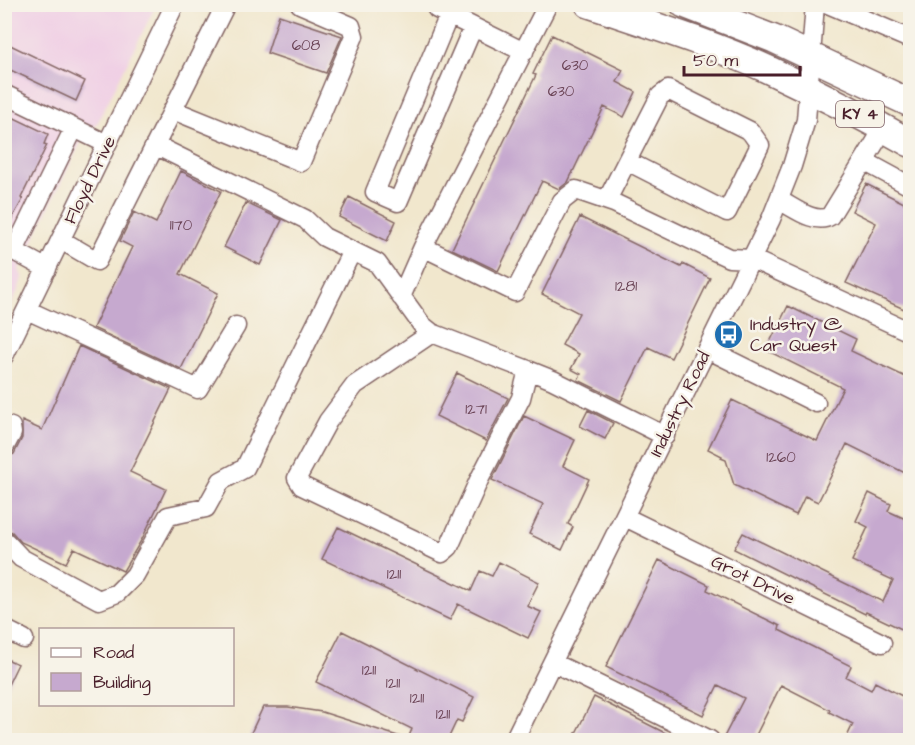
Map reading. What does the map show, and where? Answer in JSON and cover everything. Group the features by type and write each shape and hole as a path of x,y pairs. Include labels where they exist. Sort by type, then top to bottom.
{"highway":[{"name":"KY 4","path":"589,4 765,68 852,110 910,143"},
{"name":"KY 4","path":"684,4 774,39 910,103"}],"street":[{"name":"Floyd Drive","path":"4,356 17,317 47,269 175,4"},
{"path":"61,240 97,261 226,4"},
{"path":"173,110 301,162 354,36 351,26 300,4"},
{"path":"434,4 437,9 524,52"},
{"path":"401,297 423,247 548,4"},
{"name":"Industry Road","path":"514,741 779,200 806,120 815,4"},
{"path":"828,4 910,39"},
{"path":"449,15 375,192 398,202 473,27"},
{"path":"607,200 660,96 668,90 750,131 760,145 727,212 627,161"},
{"path":"4,94 107,144"},
{"path":"47,269 14,251 74,128"},
{"path":"779,200 813,218 825,219 830,216 884,128"},
{"path":"155,145 305,219 324,237 377,263 422,325 432,333 553,380 665,436"},
{"path":"864,161 910,186"},
{"path":"423,247 515,292 562,201 576,190 607,200 729,258 752,259 910,333"},
{"path":"4,540 21,558 99,600 117,593 135,575 168,516 206,508 221,481 245,468 352,251"},
{"path":"17,317 198,389 236,326"},
{"path":"432,333 355,385 328,421 297,478 302,486 442,553 449,547 479,480 521,398 528,370"},
{"path":"707,349 816,404"},
{"path":"4,425 10,427 12,433 4,448"},
{"name":"Grot Drive","path":"625,517 882,643"},
{"path":"4,629 24,639"},
{"path":"554,663 710,740"}],"shaded area":[{"path":"5,5 156,5 97,124 82,140 19,269 22,277 19,288 5,318"}],"building":[{"path":"279,15 342,36 326,73 267,53"},
{"path":"552,35 623,70 617,82 636,92 624,117 604,107 568,182 559,189 542,181 498,271 452,249 536,75 533,74"},
{"path":"4,42 85,81 76,101 4,67"},
{"path":"4,113 48,134 44,144 47,145 21,198 23,199 4,232"},
{"path":"181,171 221,191 180,274 218,293 181,369 93,328 132,247 120,241 134,212 156,223"},
{"path":"866,184 910,206 910,296 904,309 846,283 876,223 852,211"},
{"path":"349,197 396,221 387,241 339,217"},
{"path":"246,203 282,220 260,265 224,247"},
{"path":"580,217 681,267 683,264 710,278 671,358 648,347 621,401 578,380 581,374 571,369 579,354 562,345 579,313 542,294"},
{"path":"788,306 856,339 851,351 910,379 910,461 905,473 847,444 818,502 805,496 796,515 734,485 726,460 708,449 732,400 817,441 843,388 766,350"},
{"path":"79,346 171,389 130,472 166,489 142,539 123,571 74,548 66,563 21,542 12,532 4,529 4,459 14,454 22,438 22,421 42,430"},
{"path":"457,373 508,398 486,441 436,416"},
{"path":"588,410 613,423 605,439 580,426"},
{"path":"524,416 575,440 563,466 589,479 568,524 573,527 562,550 529,534 543,504 492,480"},
{"path":"869,493 891,504 888,511 910,521 910,633 866,612 865,614 734,549 743,533 883,602 893,580 852,561 868,527 856,521"},
{"path":"338,527 471,591 480,571 492,576 499,562 539,582 527,606 541,612 528,638 458,604 450,620 322,559"},
{"path":"659,560 709,585 707,590 780,626 779,630 851,666 846,677 871,690 875,682 910,700 910,741 845,741 853,724 781,685 753,741 732,741 724,737 744,698 718,685 703,715 606,667"},
{"path":"342,631 474,697 462,722 457,720 447,741 407,741 412,729 316,682"},
{"path":"4,658 18,664 4,693"},
{"path":"594,697 681,741 572,741"},
{"path":"263,707 288,707 322,712 404,738 403,741 260,741 250,735"}],"place":[{"name":"Industry @ Car Quest","path":"729,334"}]}
